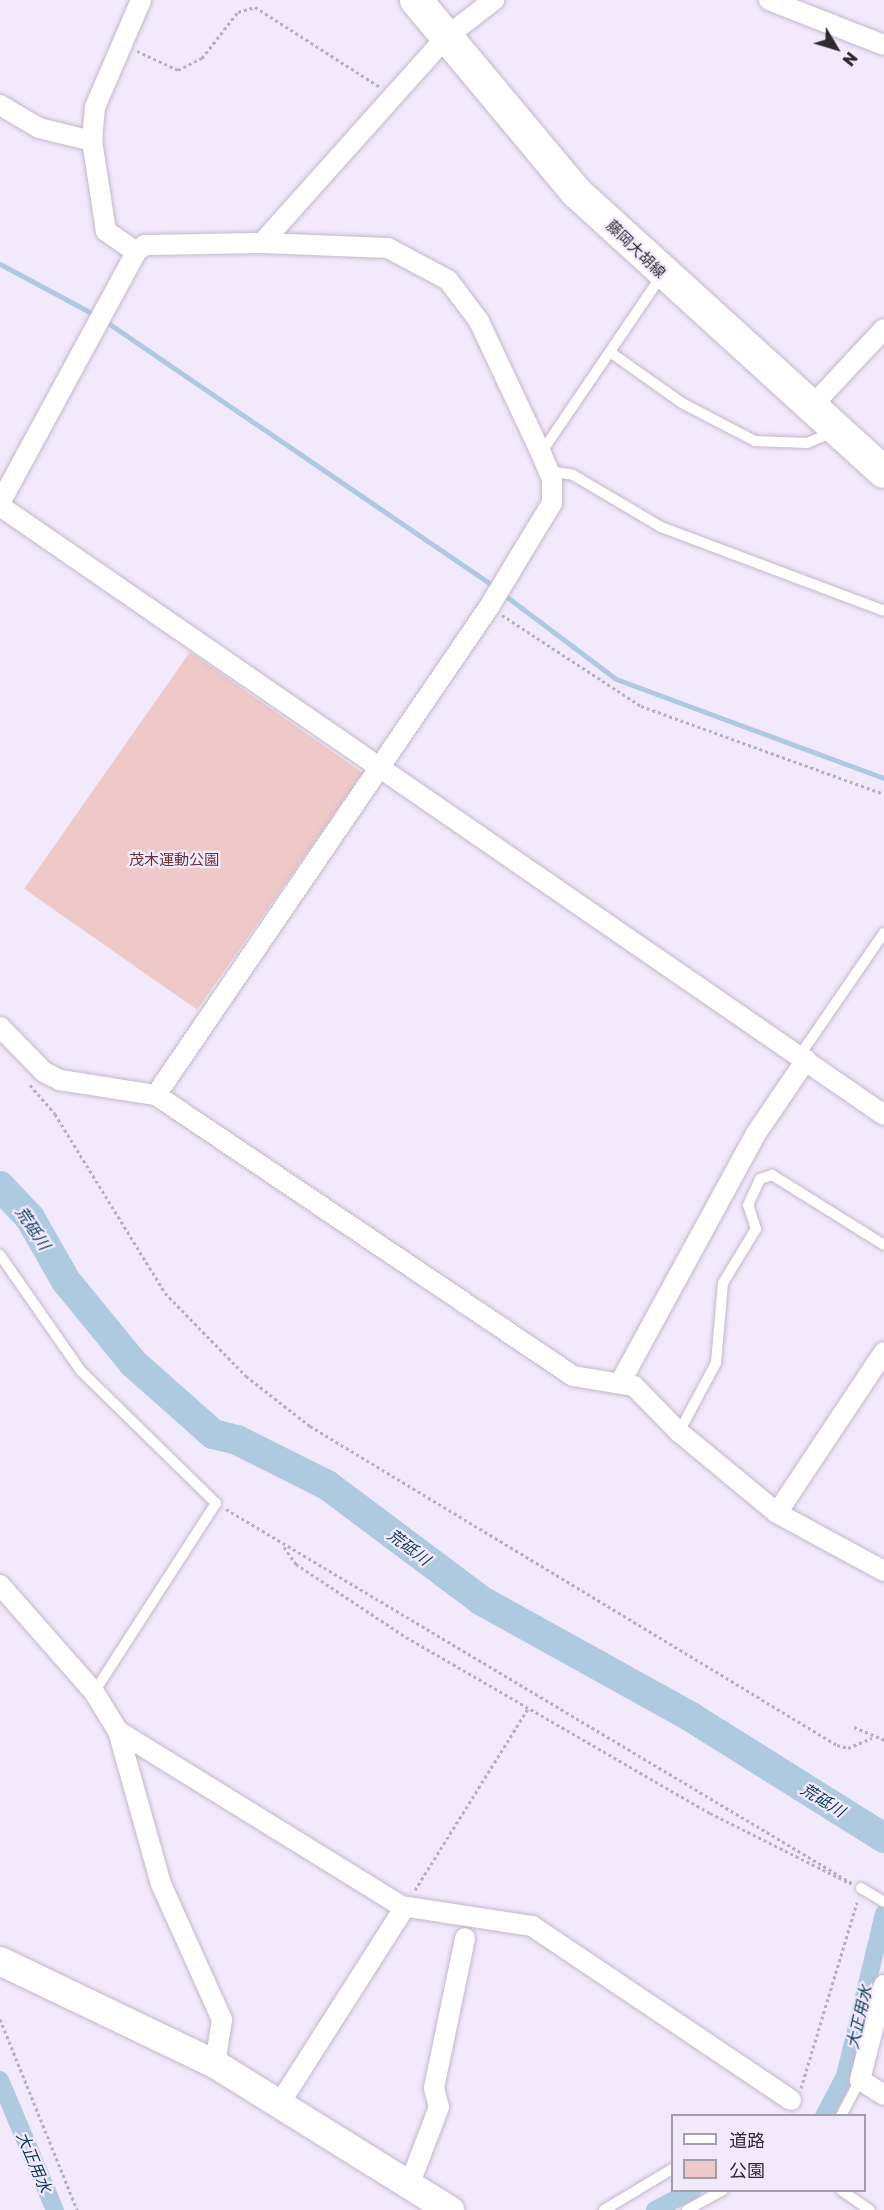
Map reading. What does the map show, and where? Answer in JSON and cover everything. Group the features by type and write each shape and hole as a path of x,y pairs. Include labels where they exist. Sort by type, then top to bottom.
{"main road":[{"name":"藤岡大胡線","path":"416,0 550,165 662,275 835,431 884,472"}],"street":[{"path":"136,252 106,231 92,141 95,107 141,0"},
{"path":"261,243 446,37 494,0"},
{"path":"769,0 884,45"},
{"path":"0,105 39,128 92,141"},
{"path":"156,1095 378,767 489,607 552,503 549,471 541,453 479,321 448,280 388,248 261,243 145,245 136,252 0,504 378,767 803,1057 884,1115"},
{"path":"810,408 884,329"},
{"path":"0,1027 44,1072 60,1080 156,1095 559,1368 585,1382 620,1383 634,1386 679,1432 777,1513 884,1571"},
{"path":"620,1383 755,1135 803,1057"},
{"path":"777,1513 884,1352"},
{"path":"0,1585 94,1692 118,1731 161,1884 222,2020 215,2064"},
{"path":"118,1731 405,1907 532,1926 790,2100"},
{"path":"280,2103 405,1907"},
{"path":"410,2183 439,2107 434,2088 465,1938"},
{"path":"0,1961 215,2064 410,2183 450,2210"},
{"path":"884,1985 861,2080 884,2095"}],"lane":[{"path":"541,453 662,275"},
{"path":"610,352 682,403 755,441 807,443 835,431"},
{"path":"549,471 573,475 660,527 884,611"},
{"path":"803,1057 883,935"},
{"path":"679,1432 716,1363 723,1283 756,1229 748,1205 760,1179 772,1175 884,1245"},
{"path":"0,1255 81,1371 216,1503 94,1692"},
{"path":"861,1888 884,1902"},
{"path":"842,2114 861,2080"},
{"path":"604,2210 671,2170"},
{"path":"687,2210 719,2192"},
{"path":"844,2192 870,2210"}],"path":[{"path":"122,45 178,70 202,58 238,12 255,7 394,96"},
{"path":"489,607 641,706 884,794"},
{"path":"27,1082 55,1114 165,1293 246,1376 388,1478 650,1628 837,1745 848,1748 872,1738"},
{"path":"216,1503 282,1545 861,1888"},
{"path":"282,1545 296,1564 406,1637 710,1813 861,1888"},
{"path":"405,1907 529,1707"},
{"path":"854,1727 872,1738 884,1740"},
{"path":"790,2100 801,2087 861,1888"},
{"path":"0,2019 77,2210"}],"green space":[{"name":"茂木運動公園","path":"190,652 363,773 197,1010 24,889"}],"waterway":[{"path":"0,264 97,316"},
{"path":"105,321 496,588"},
{"path":"503,594 616,679 884,778"},
{"name":"荒砥川","path":"0,1186 30,1218 66,1281 133,1363 213,1434 237,1440 327,1485 482,1601 691,1717 884,1838"},
{"name":"大正用水","path":"825,2114 845,2076 884,1914"},
{"name":"大正用水","path":"0,2080 55,2210"},
{"name":"大正用水","path":"655,2210 689,2192"}]}
